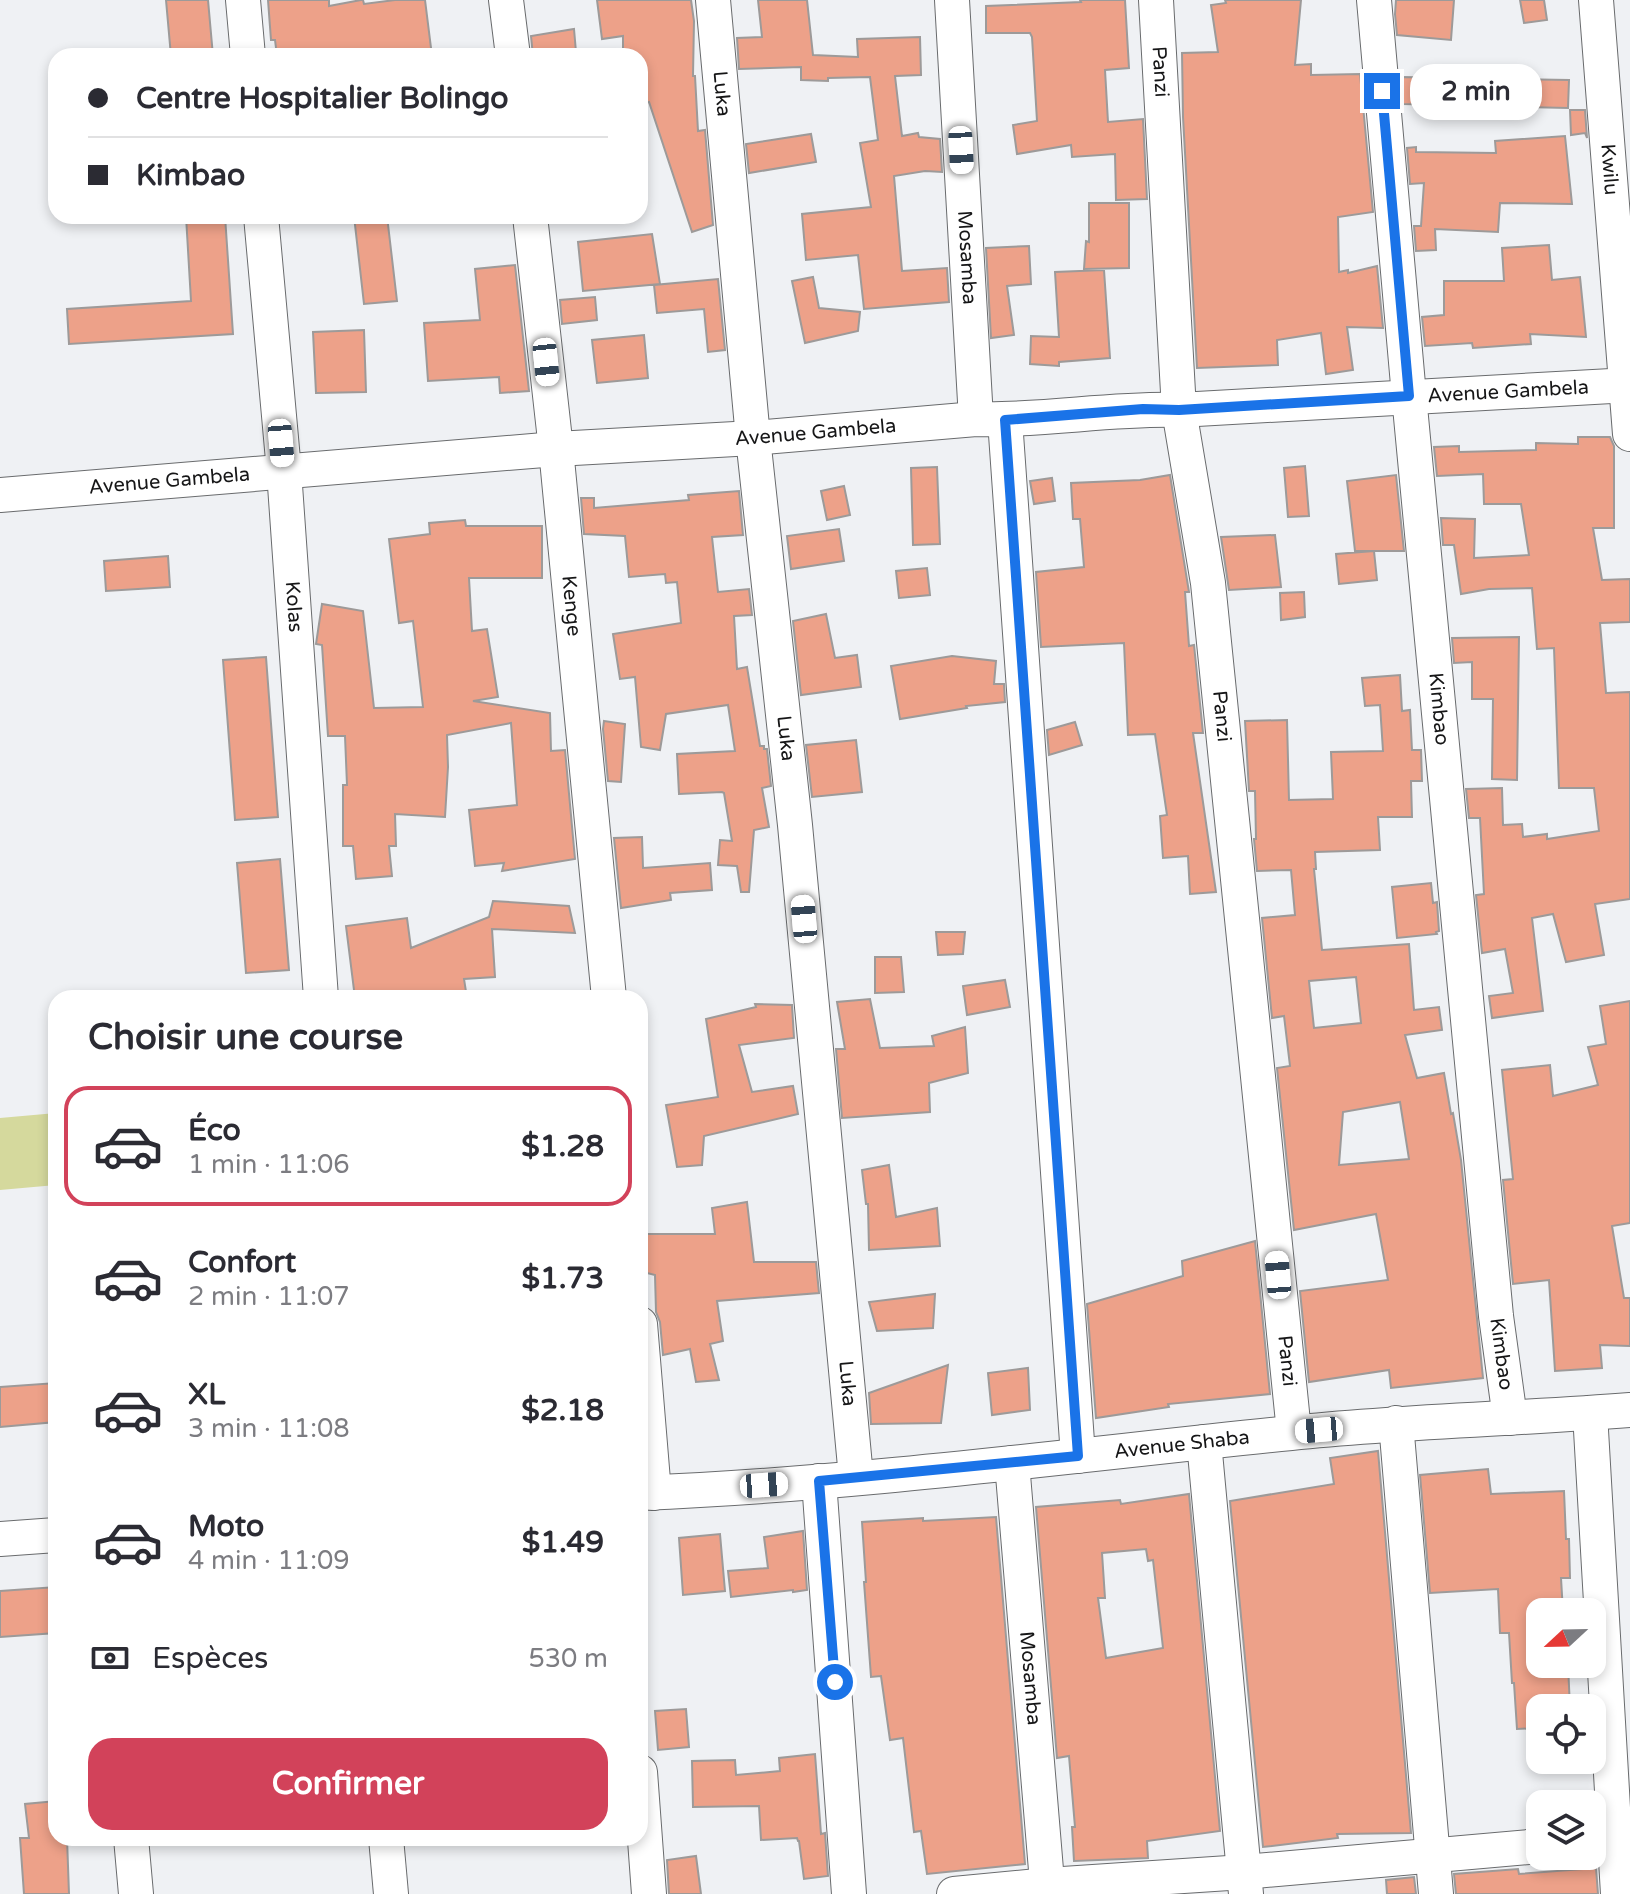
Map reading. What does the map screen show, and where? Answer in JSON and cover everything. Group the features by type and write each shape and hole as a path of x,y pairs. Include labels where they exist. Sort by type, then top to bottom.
{"street":[{"path":"243,0 247,48"},
{"path":"506,0 512,48"},
{"name":"Luka","path":"713,0 856,1477"},
{"name":"Mosamba","path":"952,0 991,419 1078,1456"},
{"name":"Panzi","path":"1156,0 1179,410 1208,583 1294,1432"},
{"name":"Kimbao","path":"1374,0 1496,1316 1510,1418"},
{"name":"Kwilu","path":"1596,0 1630,434"},
{"name":"Kolas","path":"262,224 284,471 320,990"},
{"name":"Kenge","path":"531,224 608,990"},
{"name":"Avenue Gambela","path":"0,495 556,449 753,438 991,419 1628,385"},
{"name":"Avenue Shaba","path":"648,1493 1012,1463 1396,1423 1630,1410"},
{"path":"1590,1413 1612,1840 1618,1894"},
{"path":"1396,1423 1436,1894"},
{"path":"1204,1442 1245,1883"},
{"name":"Mosamba","path":"1012,1463 1048,1890"},
{"path":"819,1481 849,1894"},
{"path":"0,1539 48,1536"},
{"path":"132,1846 136,1894"},
{"path":"387,1846 391,1894"},
{"path":"645,1846 649,1894"},
{"path":"954,1894 1245,1883 1433,1854 1526,1847"}],"green space":[{"path":"48,1114 48,1186 0,1190 0,1118"}],"building":[{"path":"166,0 208,0 212,48 170,48"},
{"path":"268,0 329,0 329,6 361,0 364,4 425,0 431,48 276,48 275,40 271,40"},
{"path":"597,0 691,0 698,131 705,130 713,225 692,232 648,102 648,48 623,48 623,36 602,39"},
{"path":"758,0 807,0 813,55 858,57 857,39 920,37 921,75 895,76 902,136 918,133 919,137 940,139 942,172 925,171 894,176 902,271 947,268 949,302 864,309 858,255 806,260 802,214 871,207 860,143 878,140 870,77 801,80 801,67 739,69 737,38 762,37"},
{"path":"1125,0 1129,68 1105,70 1108,122 1143,119 1147,199 1116,200 1115,154 1072,157 1071,145 1017,154 1013,125 1037,121 1032,37 1030,33 986,33 986,6"},
{"path":"1225,0 1301,0 1295,65 1311,64 1311,75 1360,74 1373,212 1338,217 1339,272 1377,266 1383,328 1347,327 1353,370 1326,374 1321,333 1277,340 1278,365 1197,368 1182,53 1218,52 1211,5 1226,3"},
{"path":"1396,0 1454,0 1451,40 1397,35"},
{"path":"1520,0 1544,0 1547,20 1524,23"},
{"path":"574,29 576,48 532,48 531,36"},
{"path":"1401,77 1569,80 1568,108 1403,104"},
{"path":"1570,110 1585,110 1587,138 1585,133 1571,135"},
{"path":"811,134 816,162 749,173 746,144"},
{"path":"1565,136 1572,204 1500,203 1498,232 1435,229 1436,250 1416,251 1414,226 1421,226 1424,183 1410,184 1407,148 1416,147 1416,152 1496,153 1495,141"},
{"path":"1089,203 1129,203 1129,268 1084,269 1086,241 1089,242"},
{"path":"186,224 226,224 233,334 69,344 67,309 191,301"},
{"path":"355,224 388,224 397,301 364,304"},
{"path":"652,234 660,284 583,291 578,242"},
{"path":"1549,245 1552,280 1580,277 1586,337 1530,334 1531,344 1473,348 1472,343 1425,346 1422,317 1444,315 1444,281 1504,281 1502,248"},
{"path":"1029,246 1031,284 1007,286 1014,335 991,338 986,248"},
{"path":"515,265 529,391 500,393 499,377 428,381 424,323 480,320 475,269"},
{"path":"1104,270 1110,358 1059,362 1059,366 1030,364 1031,336 1059,337 1055,272"},
{"path":"813,277 819,308 860,312 858,331 805,343 792,281"},
{"path":"718,279 725,350 708,352 704,309 657,313 654,285"},
{"path":"595,297 597,320 562,324 560,300"},
{"path":"364,330 366,392 316,393 313,332"},
{"path":"644,335 648,378 597,383 592,340"},
{"path":"1578,437 1610,437 1614,446 1614,528 1593,528 1602,580 1630,579 1630,622 1600,623 1606,693 1630,692 1630,899 1595,904 1604,955 1566,962 1553,914 1532,918 1543,1011 1492,1018 1489,996 1513,993 1505,949 1482,953 1476,895 1484,894 1480,818 1469,818 1466,789 1502,788 1503,825 1522,824 1523,837 1547,834 1547,839 1599,831 1594,788 1559,788 1554,648 1537,649 1532,588 1489,589 1461,594 1454,545 1443,545 1441,518 1475,519 1474,558 1529,555 1521,504 1484,504 1483,474 1437,476 1434,447 1459,446 1459,452 1536,450 1536,443 1578,444"},
{"path":"1305,466 1309,516 1288,517 1284,468"},
{"path":"937,467 940,544 913,545 911,468"},
{"path":"1170,475 1189,592 1185,592 1189,646 1194,645 1203,733 1193,733 1216,892 1190,894 1188,856 1163,858 1160,816 1167,815 1155,734 1128,735 1124,643 1041,647 1036,572 1084,567 1080,519 1073,519 1071,483 1140,480"},
{"path":"1396,475 1404,551 1355,551 1347,481"},
{"path":"1052,478 1055,501 1034,504 1030,481"},
{"path":"844,486 850,515 827,520 821,491"},
{"path":"739,491 743,535 712,537 718,592 749,589 752,615 734,616 737,669 747,667 760,746 767,749 771,786 762,788 769,827 754,830 749,892 741,892 737,866 718,865 720,840 732,841 724,793 679,794 677,754 735,751 728,705 666,714 660,750 641,747 635,677 620,679 613,634 681,623 677,582 666,583 665,574 629,577 625,536 584,534 581,498 594,498 594,508 689,500 688,495"},
{"path":"465,520 466,526 542,526 542,578 469,578 472,631 487,629 498,697 473,701 550,713 551,751 565,750 575,859 502,871 504,863 475,866 469,810 517,805 511,723 447,735 445,817 395,814 396,846 389,846 392,876 356,879 353,846 343,846 343,785 347,785 345,736 328,736 322,645 316,644 322,604 363,611 374,708 423,707 413,621 399,623 389,539 430,534 429,523"},
{"path":"839,529 844,561 791,569 787,536"},
{"path":"1275,535 1281,587 1229,590 1221,537"},
{"path":"1374,551 1377,580 1339,584 1336,554"},
{"path":"168,556 170,587 106,591 104,561"},
{"path":"927,568 930,595 899,598 896,571"},
{"path":"1304,592 1305,617 1281,620 1280,593"},
{"path":"826,614 835,658 857,655 861,687 801,695 793,621"},
{"path":"1519,637 1517,780 1492,779 1493,699 1472,699 1472,662 1454,663 1452,638"},
{"path":"952,656 996,661 994,684 1004,684 1005,702 900,719 891,666"},
{"path":"266,657 278,817 235,820 223,660"},
{"path":"1400,675 1402,711 1410,710 1412,750 1421,750 1422,781 1411,781 1412,817 1378,817 1380,850 1315,852 1322,950 1409,944 1414,1010 1439,1007 1442,1030 1405,1035 1417,1078 1444,1073 1461,1160 1483,1378 1391,1388 1389,1370 1309,1382 1300,1291 1388,1280 1376,1214 1294,1230 1277,1068 1290,1066 1284,1016 1272,1018 1262,918 1295,915 1291,870 1257,871 1255,791 1249,791 1245,721 1287,720 1289,800 1333,799 1331,752 1383,751 1380,705 1365,706 1362,678","holes":["1356,977 1361,1023 1314,1028 1309,981","1400,1102 1409,1159 1339,1165 1343,1112"]},
{"path":"604,721 625,724 621,782 608,781"},
{"path":"1075,722 1082,745 1049,755 1047,730"},
{"path":"856,740 862,792 812,797 806,745"},
{"path":"642,837 643,868 710,863 712,890 670,893 671,900 621,908 614,838"},
{"path":"280,859 289,970 246,973 237,863"},
{"path":"1431,883 1433,903 1437,902 1439,931 1437,934 1397,938 1392,887"},
{"path":"493,901 569,906 575,933 492,929 495,977 464,979 466,990 354,990 346,926 407,918 411,948 489,917"},
{"path":"936,932 965,932 963,954 938,955"},
{"path":"875,957 901,957 904,992 875,993"},
{"path":"1005,980 1010,1007 967,1015 963,986"},
{"path":"870,999 880,1048 934,1046 932,1036 965,1027 968,1073 929,1083 930,1112 842,1118 836,1049 845,1049 837,1002"},
{"path":"1630,1001 1630,1223 1612,1226 1624,1298 1630,1298 1630,1346 1600,1345 1602,1368 1555,1371 1549,1280 1513,1284 1503,1180 1513,1179 1502,1070 1550,1065 1553,1096 1598,1085 1588,1047 1606,1044 1600,1006"},
{"path":"755,1004 792,1005 794,1038 739,1045 752,1092 793,1086 798,1114 704,1136 702,1165 677,1167 666,1105 718,1097 706,1019 756,1007"},
{"path":"889,1165 896,1217 937,1208 940,1246 869,1250 868,1204 862,1170"},
{"path":"747,1202 754,1262 816,1262 819,1293 717,1301 723,1341 710,1344 719,1380 696,1382 690,1349 663,1355 656,1312 655,1275 648,1273 648,1234 715,1234 712,1208"},
{"path":"1255,1241 1270,1394 1168,1404 1169,1407 1096,1418 1087,1304 1183,1276 1182,1261"},
{"path":"935,1294 933,1328 877,1331 869,1302"},
{"path":"948,1365 941,1423 871,1424 869,1393"},
{"path":"1028,1368 1030,1410 992,1415 988,1373"},
{"path":"48,1384 48,1423 0,1427 0,1387"},
{"path":"1378,1451 1411,1833 1337,1834 1338,1838 1263,1847 1230,1501 1334,1484 1330,1458"},
{"path":"1488,1469 1491,1494 1564,1491 1570,1578 1561,1578 1562,1598 1526,1598 1526,1678 1569,1678 1569,1694 1526,1694 1526,1729 1517,1729 1509,1633 1500,1633 1498,1589 1430,1593 1420,1475"},
{"path":"1189,1494 1220,1831 1147,1841 1148,1858 1074,1861 1072,1827 1075,1827 1069,1756 1057,1758 1036,1507 1120,1500 1121,1504","holes":["1146,1549 1148,1561 1153,1560 1163,1648 1106,1658 1098,1598 1105,1598 1102,1553"]},
{"path":"996,1517 1025,1864 927,1874 921,1831 914,1832 903,1738 890,1740 881,1676 871,1677 862,1522"},
{"path":"803,1531 807,1590 731,1597 728,1571 768,1568 764,1537"},
{"path":"720,1534 725,1591 683,1595 679,1538"},
{"path":"48,1588 48,1634 0,1637 0,1591"},
{"path":"686,1709 689,1747 658,1750 655,1711"},
{"path":"815,1754 821,1834 825,1833 828,1876 804,1879 797,1838 761,1840 759,1806 693,1807 692,1761 735,1760 736,1775 780,1771 779,1758"},
{"path":"48,1802 48,1846 67,1846 69,1894 24,1894 20,1838 29,1838 25,1804"},
{"path":"696,1856 701,1894 669,1894 667,1860"},
{"path":"1518,1869 1519,1874 1596,1870 1598,1894 1456,1894 1454,1874"},
{"path":"1414,1877 1416,1894 1387,1894 1386,1880"}],"route":[{"path":"835,1682 819,1481 1078,1456 1005,420 1143,409 1179,410 1409,396 1382,91"}]}
